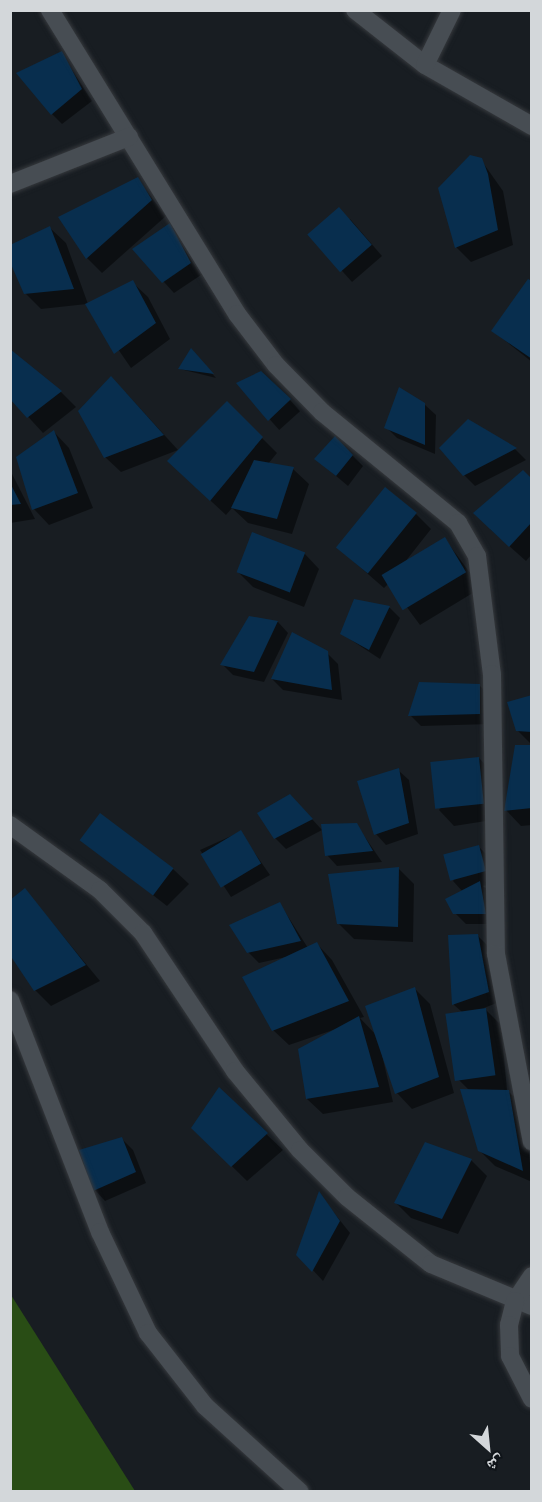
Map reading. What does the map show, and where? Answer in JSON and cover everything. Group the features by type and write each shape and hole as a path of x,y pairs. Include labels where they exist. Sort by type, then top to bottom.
{"street":[{"path":"50,10 237,314 276,365 322,412 458,523 477,556 492,674 496,954 531,1142"},
{"path":"355,10 425,65 531,126"},
{"path":"425,65 452,10"},
{"path":"10,184 129,137"},
{"path":"10,825 100,890 143,933 235,1071 300,1150 347,1197 431,1264 523,1304"},
{"path":"10,1000 100,1232 148,1333 205,1406 300,1491"},
{"path":"531,1276 510,1356 531,1399"}],"green space":[{"path":"11,1295 135,1491 11,1491"}],"building":[{"path":"62,51 82,89 51,115 16,73"},
{"path":"470,155 482,158 488,174 498,230 455,248 438,188"},
{"path":"138,177 152,200 86,259 58,217"},
{"path":"339,207 372,245 340,272 307,235"},
{"path":"170,223 191,263 162,283 132,249"},
{"path":"50,226 74,289 24,294 10,262 10,245"},
{"path":"528,279 532,281 532,359 491,331"},
{"path":"133,280 156,323 114,354 85,304"},
{"path":"191,348 214,374 178,369"},
{"path":"10,349 62,391 27,418 10,399"},
{"path":"261,371 291,399 268,421 236,383"},
{"path":"111,376 164,435 104,458 78,411"},
{"path":"399,387 425,403 425,445 384,428"},
{"path":"227,401 263,437 210,501 167,461"},
{"path":"468,419 517,448 463,476 439,448"},
{"path":"54,430 78,493 32,510 16,457"},
{"path":"335,436 353,455 336,476 314,459"},
{"path":"254,460 294,467 277,519 231,508"},
{"path":"523,470 532,479 532,522 509,547 473,513"},
{"path":"10,483 21,504 10,505"},
{"path":"385,487 417,513 368,573 336,548"},
{"path":"252,532 305,552 290,593 237,572"},
{"path":"445,537 466,572 403,610 382,575"},
{"path":"354,599 390,606 369,650 340,634"},
{"path":"249,616 278,621 254,672 220,665"},
{"path":"292,632 328,651 332,690 271,679"},
{"path":"419,682 480,684 480,714 408,716"},
{"path":"532,695 532,732 516,731 507,702"},
{"path":"515,745 532,745 532,808 504,811"},
{"path":"479,757 484,804 435,809 430,762"},
{"path":"399,768 409,823 374,835 357,781"},
{"path":"290,794 313,819 274,839 257,813"},
{"path":"100,813 173,868 153,896 80,840"},
{"path":"357,823 373,851 325,856 321,824"},
{"path":"241,830 261,863 221,888 201,854"},
{"path":"479,845 486,871 450,881 443,855"},
{"path":"399,867 398,927 337,924 328,874"},
{"path":"480,881 486,914 453,914 445,899"},
{"path":"25,888 86,965 34,991 10,955 10,900"},
{"path":"280,902 301,941 247,953 229,925"},
{"path":"478,934 489,992 452,1005 448,935"},
{"path":"317,942 349,1001 272,1031 242,977"},
{"path":"415,987 439,1077 395,1094 365,1006"},
{"path":"486,1008 495,1075 455,1081 445,1014"},
{"path":"359,1016 379,1087 306,1099 298,1049"},
{"path":"219,1087 268,1133 231,1167 191,1128"},
{"path":"460,1089 509,1090 523,1171 478,1151"},
{"path":"122,1137 136,1172 93,1191 79,1150"},
{"path":"425,1142 472,1159 442,1219 394,1203"},
{"path":"319,1191 340,1221 312,1272 296,1255"}]}
